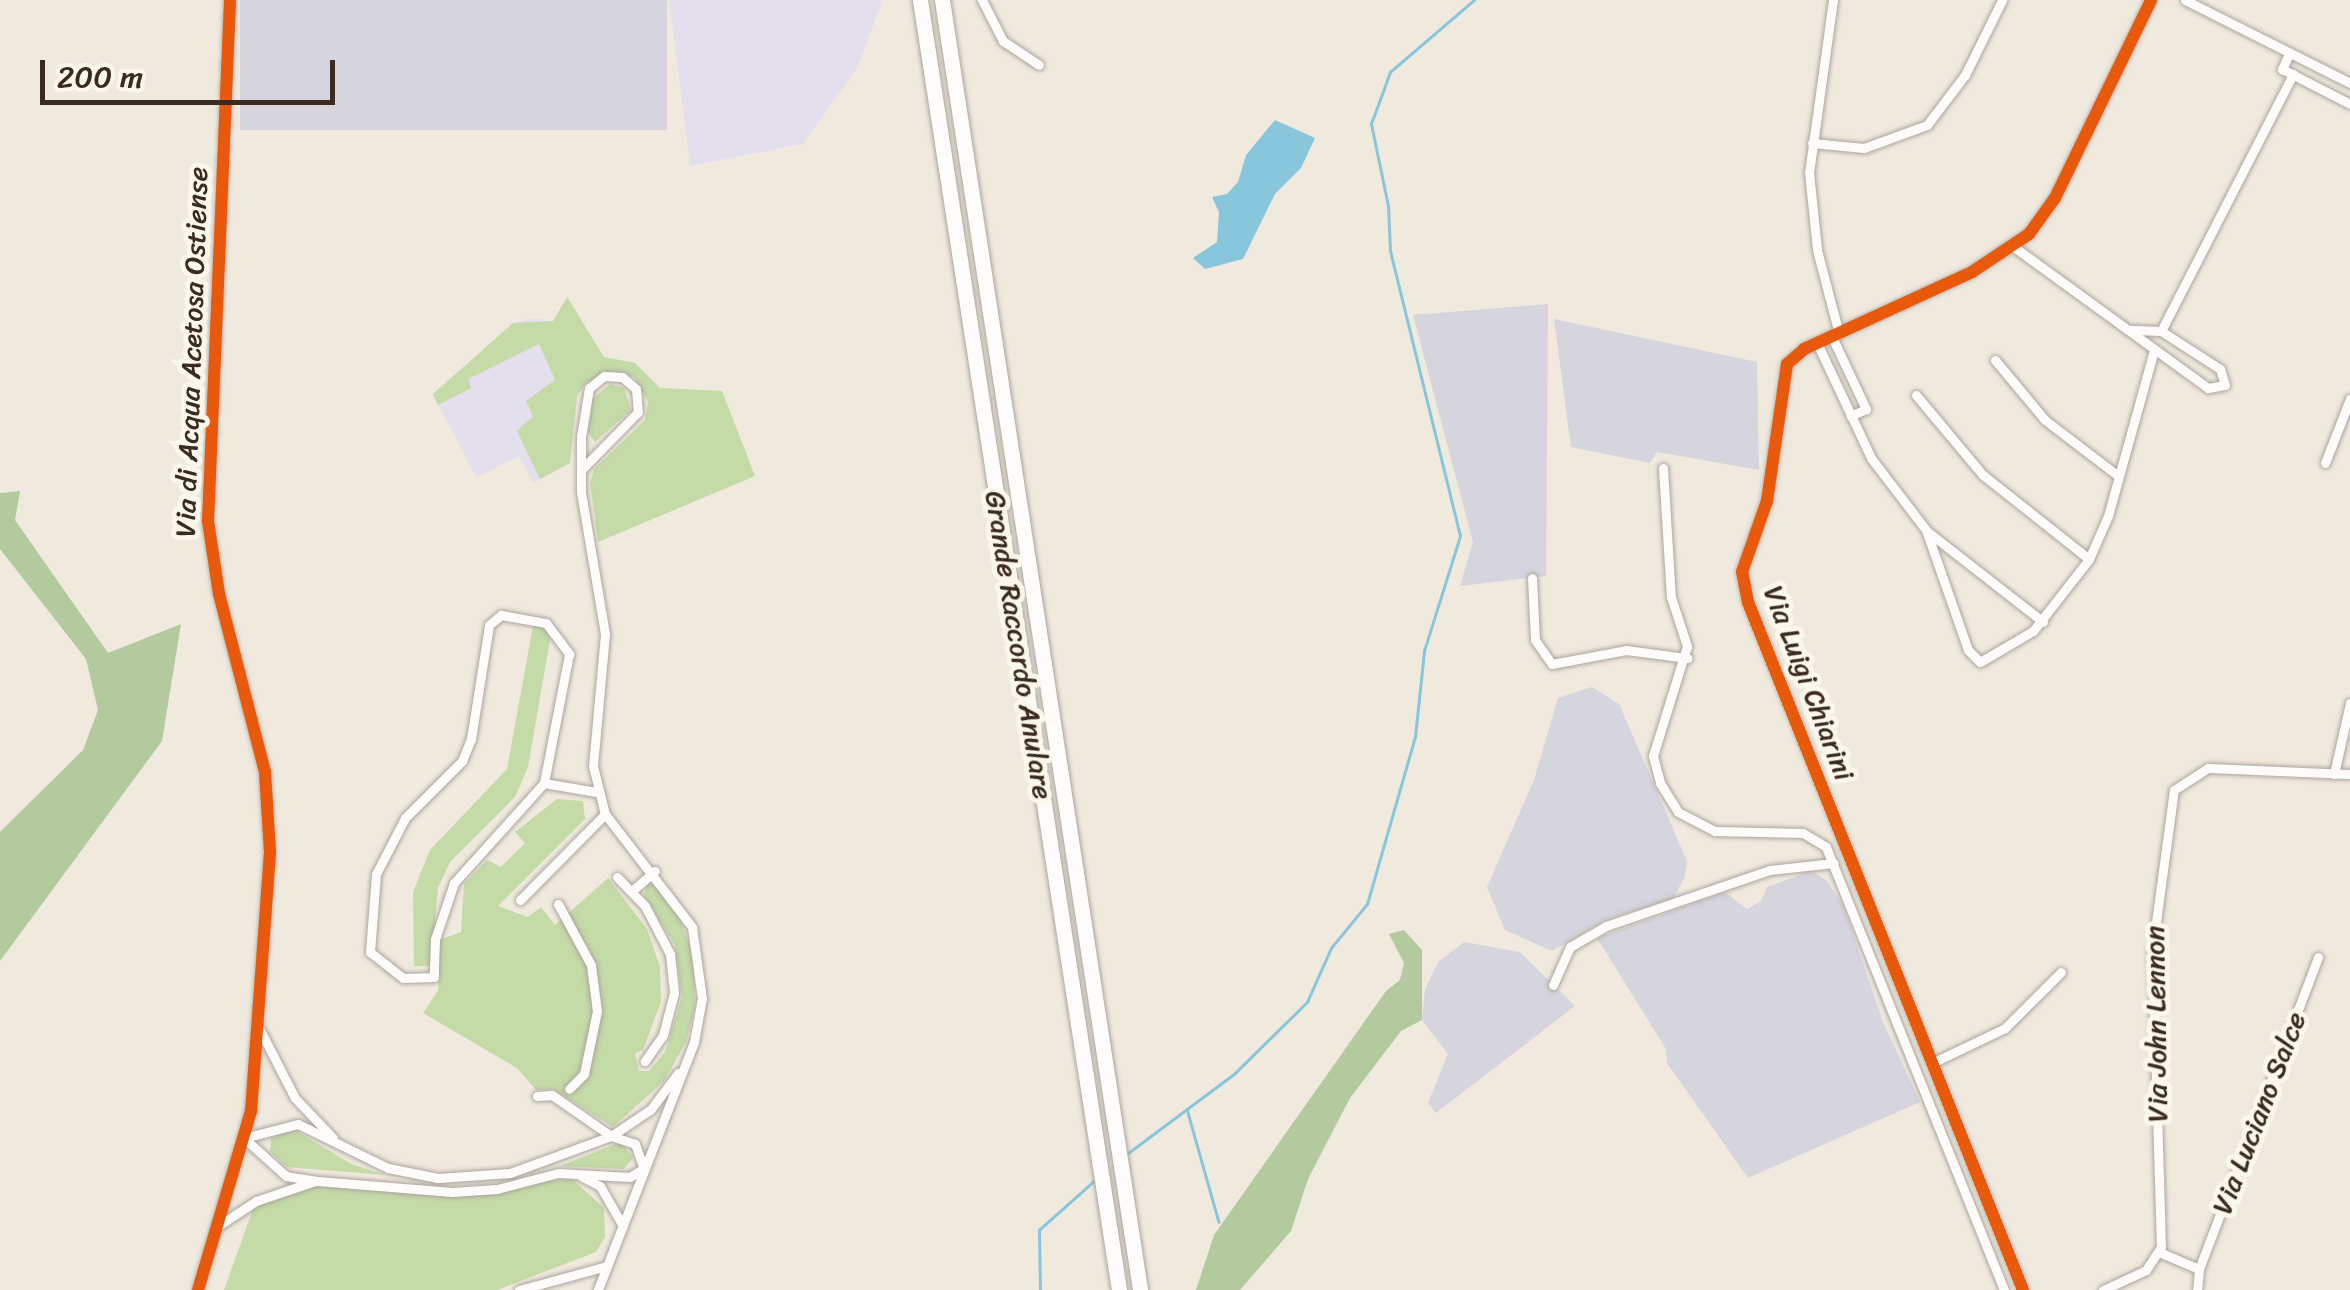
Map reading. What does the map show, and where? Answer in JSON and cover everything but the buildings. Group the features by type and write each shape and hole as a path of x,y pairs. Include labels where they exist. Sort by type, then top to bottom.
{"highway":[{"name":"Grande Raccordo Anulare","path":"920,0 1118,1290"},
{"name":"Grande Raccordo Anulare","path":"942,0 1140,1290"}],"street":[{"name":"Via di Acqua Acetosa Ostiense","path":"198,1290 244,1138 260,1030 268,789 219,594 208,521 230,0"},
{"path":"982,0 1002,41 1039,65"},
{"path":"1833,0 1812,143 1813,226 1835,335 1866,409 1850,416"},
{"path":"1812,143 1864,148 1926,125 1964,75 2002,0"},
{"name":"Via Luigi Chiarini","path":"2023,1290 1743,584 1744,560 1766,501 1782,373 1796,355 1817,343 2014,247 2054,198 2150,0"},
{"path":"2184,0 2350,82"},
{"path":"2289,54 2282,69 2350,104"},
{"path":"2161,331 2293,74"},
{"path":"2014,247 2210,390 2226,383 2220,370 2161,331 2128,330"},
{"path":"1817,343 1880,473 1926,530 2043,622"},
{"path":"1926,530 1975,660 2000,654 2043,622 2090,559 2154,350"},
{"path":"1995,360 2045,420 2117,475"},
{"path":"582,469 638,412 638,394 622,377 598,379 586,393 582,469 606,634 593,747 596,792 605,814 655,870 692,927 701,962 702,998 686,1062 598,1290"},
{"path":"1916,395 1983,475 2090,559"},
{"path":"2324,463 2350,399"},
{"path":"1663,468 1671,597 1686,658 1653,758 1671,804 1730,835 1810,834 1834,863 2004,1290"},
{"path":"1532,578 1536,640 1552,664 1626,650 1686,658"},
{"path":"502,616 546,622 569,654 544,783 454,883 435,939 434,976 404,978 370,952 370,907 386,846 462,761 471,738 490,622 502,616"},
{"path":"2334,774 2350,703"},
{"name":"Via John Lennon","path":"2159,1252 2152,961 2172,794 2182,780 2208,768 2350,774"},
{"path":"544,783 596,792"},
{"path":"520,900 605,814"},
{"path":"1554,984 1570,947 1606,926 1770,870 1834,863"},
{"path":"633,890 655,870"},
{"path":"617,877 633,890 670,954 674,993 663,1035 644,1061"},
{"path":"558,904 591,965 597,1011 584,1074 569,1089"},
{"name":"Via Luciano Salce","path":"2198,1290 2199,1269 2318,957"},
{"path":"1932,1064 2004,1028 2061,972"},
{"path":"260,1030 310,1120 343,1146"},
{"path":"244,1138 298,1124 388,1168 473,1178 554,1161 611,1136 651,1109 686,1062"},
{"path":"537,1096 552,1096 611,1136 636,1144 643,1169"},
{"path":"244,1138 286,1176 452,1192 497,1190 575,1172 630,1177 643,1169"},
{"path":"575,1172 600,1186 623,1226"},
{"path":"218,1226 256,1202 317,1181"},
{"path":"2103,1290 2143,1272 2159,1252 2199,1269"},
{"path":"519,1290 607,1266"}],"shaded area":[{"path":"240,0 667,0 667,130 240,130"},
{"path":"669,0 881,0 881,5 856,70 803,144 690,166"},
{"path":"1548,304 1546,576 1460,586 1473,542 1413,315"},
{"path":"534,318 555,322 582,363 570,463 533,483 519,456 476,478 433,394 513,323"},
{"path":"1554,319 1757,362 1759,470 1657,452 1650,463 1571,447"},
{"path":"1592,687 1619,704 1687,861 1685,876 1673,899 1607,919 1552,951 1505,930 1487,887 1534,780 1558,698"},
{"path":"1811,871 1826,880 1844,907 1883,1022 1920,1102 1748,1178 1667,1063 1666,1049 1597,938 1725,892 1747,909 1761,901 1767,887"},
{"path":"1464,942 1520,952 1575,1006 1436,1113 1428,1103 1448,1054 1422,1020 1425,990 1438,962"}],"green space":[{"path":"567,297 604,357 635,363 660,388 722,391 755,476 598,542 590,483 594,469 645,420 648,402 634,377 612,371 586,383 577,396 570,463 540,479 517,431 533,416 526,401 555,380 539,344 468,379 471,388 438,405 433,394 513,323 553,321"},
{"path":"610,384 624,388 631,410 595,442 588,432 592,399"},
{"path":"20,491 15,520 108,653 181,624 162,741 0,961 0,832 83,750 98,710 86,659 0,549 0,493"},
{"path":"533,626 545,628 550,640 528,767 515,797 450,862 438,888 431,966 414,966 413,892 430,850 507,769"},
{"path":"557,799 583,801 585,819 498,906 528,917 541,907 555,925 608,878 647,929 660,967 661,1002 643,1050 635,1053 639,1071 649,1071 665,1052 682,997 675,945 644,895 647,884 656,885 680,918 693,955 695,1007 686,1042 664,1081 613,1127 553,1089 536,1090 517,1068 423,1013 438,991 439,940 461,932 464,884 487,860 501,867 525,843 515,832"},
{"path":"1404,930 1422,950 1422,1020 1401,1031 1350,1098 1308,1179 1291,1231 1240,1290 1196,1290 1214,1235 1386,991 1400,980 1404,963 1389,934"},
{"path":"290,1127 351,1164 385,1175 287,1167 270,1152 271,1139"},
{"path":"621,1142 633,1158 624,1169 560,1166"},
{"path":"571,1178 604,1208 605,1237 596,1252 497,1290 224,1290 256,1201 332,1180 452,1192"}],"water":[{"path":"1275,120 1315,138 1301,168 1275,194 1243,259 1205,269 1193,258 1217,242 1219,212 1212,197 1227,194 1238,182 1246,155"}],"waterway":[{"path":"1124,1156 1234,1074 1307,1002 1331,948 1367,904 1415,737 1424,651 1460,536 1390,250 1388,206 1371,124 1390,72 1474,0"},
{"path":"1187,1109 1219,1222"},
{"path":"1040,1290 1039,1230 1095,1180"}],"cycle path":[{"path":"198,1290 251,1111 270,852 265,772 219,594 208,521 230,0"},
{"path":"2023,1290 1748,602 1742,572 1767,501 1787,364 1804,349 1972,272 2029,234 2055,198 2151,0"}]}
